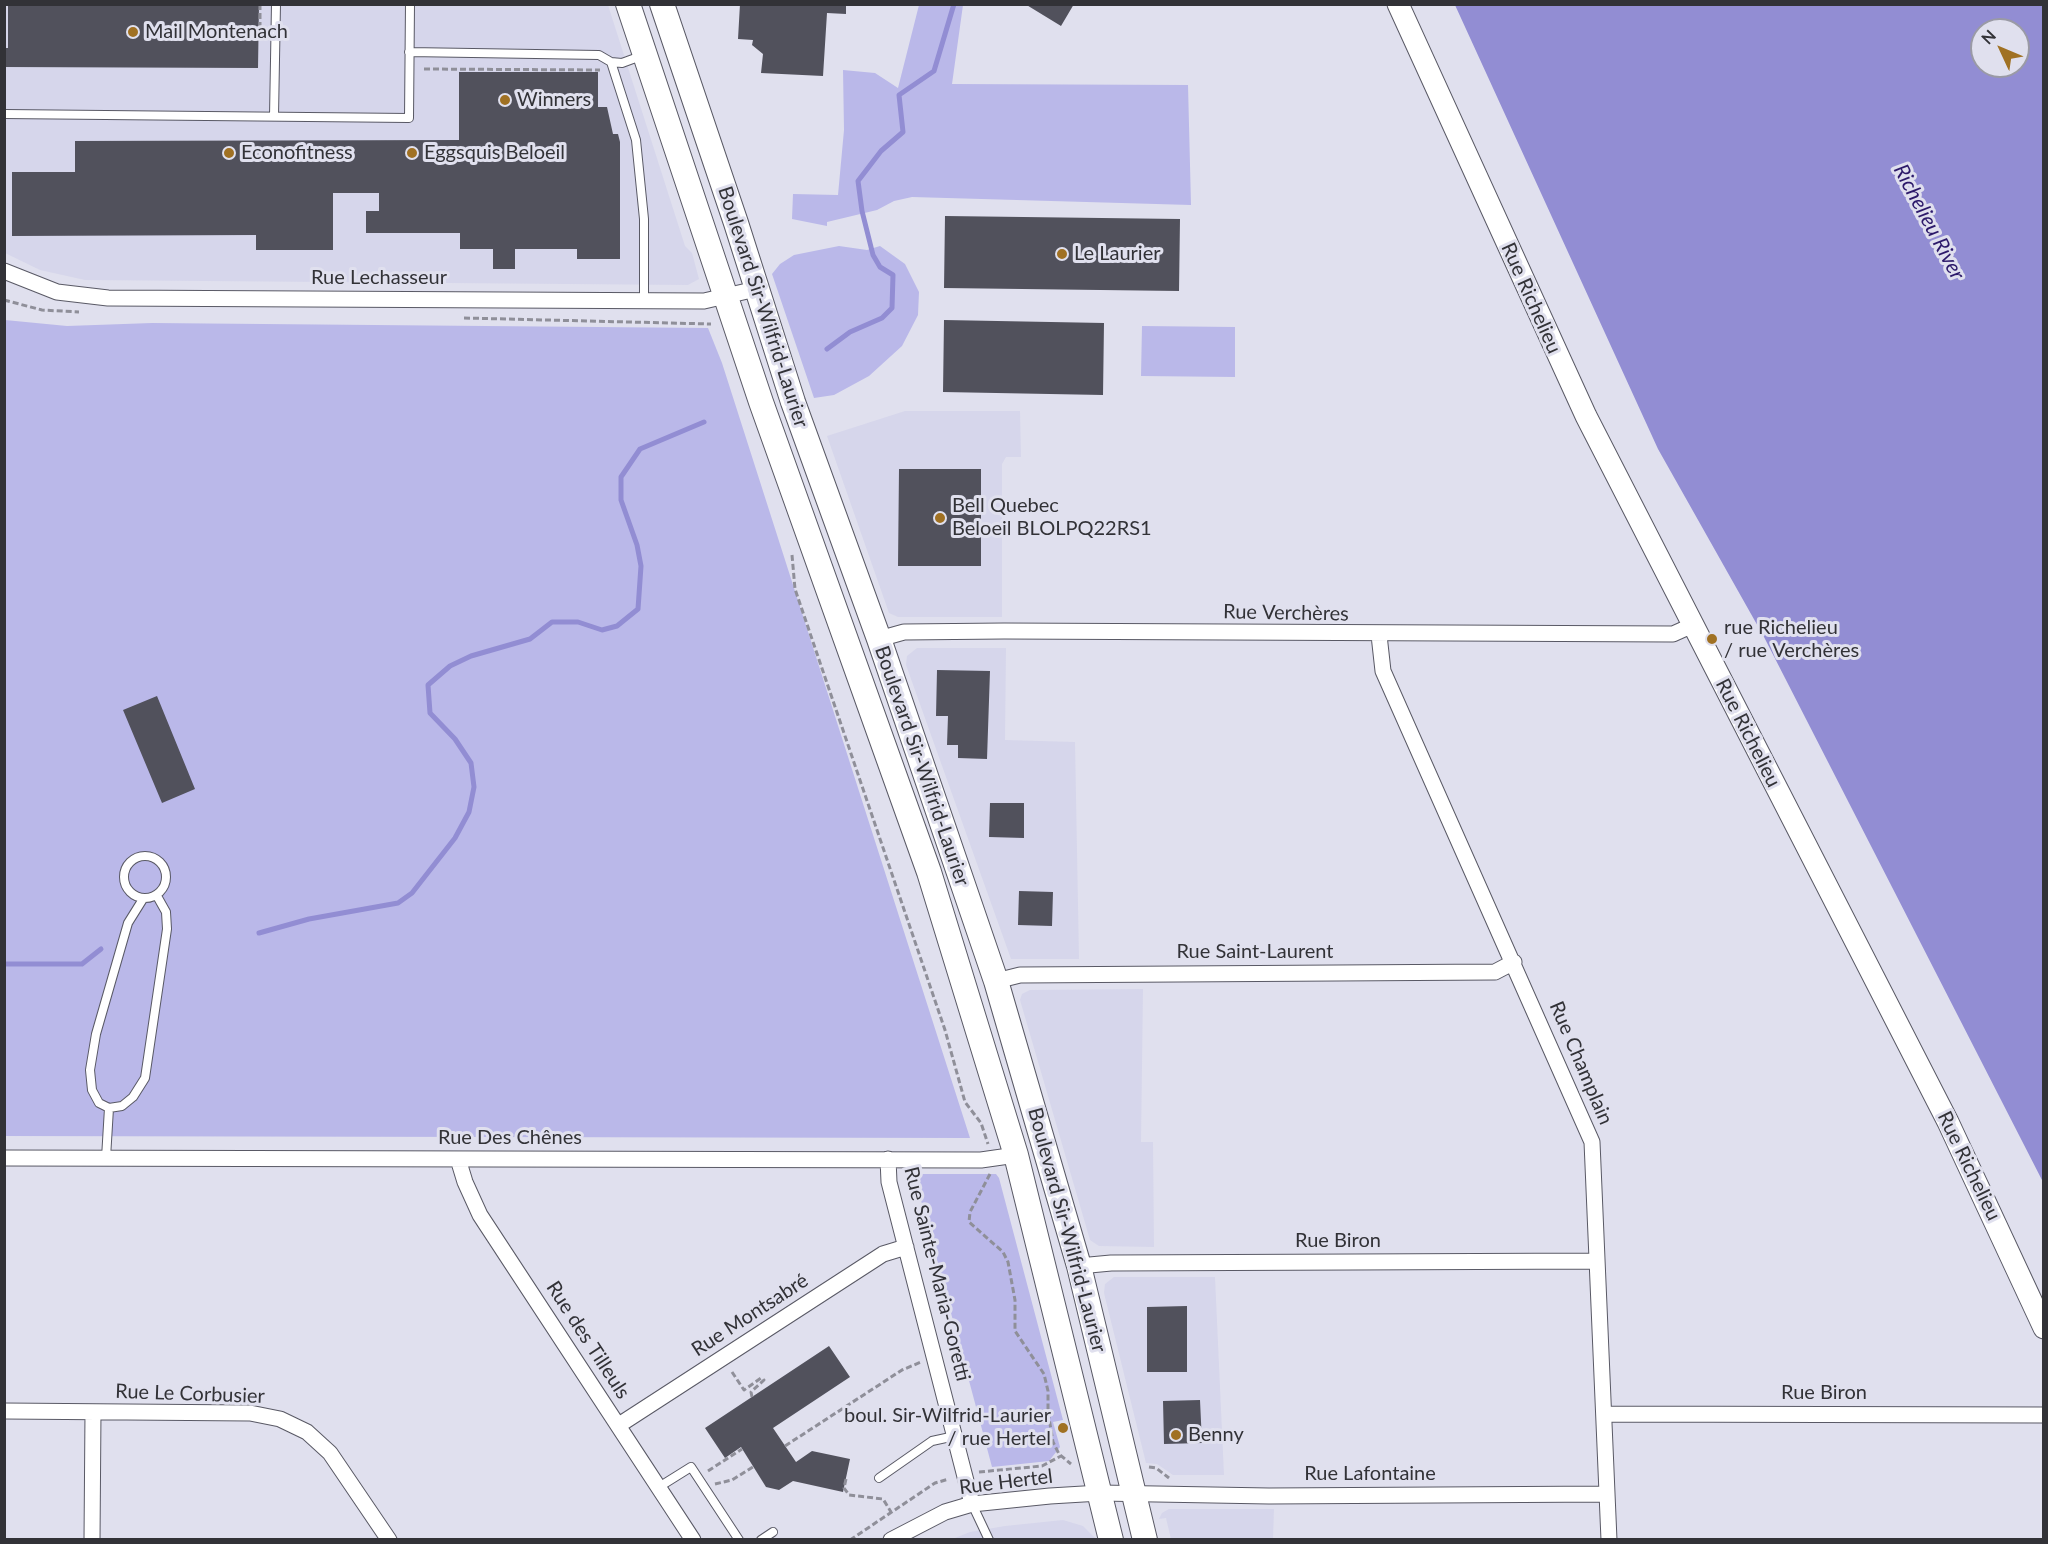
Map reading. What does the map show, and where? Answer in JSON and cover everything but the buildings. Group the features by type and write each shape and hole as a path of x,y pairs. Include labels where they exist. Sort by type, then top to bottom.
{"main road":[{"name":"Boulevard Sir-Wilfrid-Laurier","path":"628,4 765,413 929,872 1016,1155 1111,1539"},
{"name":"Boulevard Sir-Wilfrid-Laurier","path":"662,4 793,402 879,639 996,981 1079,1266 1145,1539"},
{"name":"Rue Richelieu","path":"1398,4 1586,416 1975,1176 2043,1328"}],"street":[{"name":"Rue Lechasseur","path":"4,272 57,292 108,298 704,301 756,289"},
{"name":"Rue Verchères","path":"879,639 904,632 1672,634 1693,626"},
{"name":"Rue Champlain","path":"1379,635 1383,671 1590,1135 1594,1158 1609,1539"},
{"name":"Rue Saint-Laurent","path":"996,981 1020,975 1495,972 1514,962"},
{"name":"Rue Des Chênes","path":"4,1158 981,1160 1016,1155"},
{"name":"Rue des Tilleuls","path":"458,1159 465,1182 480,1215 693,1539"},
{"name":"Rue Sainte-Maria-Goretti","path":"888,1159 889,1182 972,1504"},
{"name":"Rue Montsabré","path":"619,1425 883,1254 906,1247"},
{"name":"Rue Biron","path":"1079,1266 1112,1263 1597,1261"},
{"name":"Rue Le Corbusier","path":"4,1411 250,1413 290,1422 307,1432 330,1453 389,1539"},
{"path":"92,1539 93,1412"},
{"name":"Rue Biron","path":"1604,1414 2043,1415"},
{"name":"Rue Hertel","path":"891,1539 945,1512 972,1504 1100,1493 1134,1493"},
{"name":"Rue Lafontaine","path":"1134,1493 1269,1496 1606,1494"}],"lane":[{"path":"274,116 276,4"},
{"path":"4,114 409,118 410,4"},
{"path":"409,52 599,55 611,62 622,63 645,55"},
{"path":"611,62 636,140 644,219 644,301"},
{"path":"144,856 158,860 166,871 165,885 157,896 143,899 130,893 124,880 131,861 144,856"},
{"path":"143,899 128,923 96,1034 90,1071 92,1090 99,1103 109,1108 122,1106 133,1097 145,1078 167,929 165,912 157,896"},
{"path":"106,1158 109,1108"},
{"path":"879,1478 932,1442 956,1436"},
{"path":"659,1487 691,1467 739,1539"},
{"path":"972,1504 988,1539"},
{"path":"761,1539 773,1532"}],"path":[{"path":"260,4 260,27"},
{"path":"424,69 601,70 604,80"},
{"path":"711,324 714,333"},
{"path":"792,549 795,589 945,1030 965,1102 981,1123 988,1144"},
{"path":"991,1172 970,1212 969,1222 1003,1252 1008,1262 1015,1300 1015,1331 1044,1374 1053,1442 1061,1456 1076,1470"},
{"path":"785,1446 902,1370 920,1363"},
{"path":"727,1365 744,1390 761,1378 764,1380 751,1392 752,1397"},
{"path":"707,1472 742,1449"},
{"name":"Rue Hertel","path":"977,1472 1042,1466 1061,1456"},
{"path":"716,1483 732,1480 753,1467"},
{"name":"Rue Hertel","path":"850,1539 935,1483 956,1477"},
{"path":"846,1479 844,1488 849,1495 883,1499 891,1512"}],"shaded area":[{"path":"4,5 608,5 685,246 692,253 699,279 688,285 85,280 40,270 5,253"},
{"path":"919,5 963,5 952,84 1188,85 1191,205 912,197 894,201 877,210 827,222 827,226 792,219 793,194 838,195 844,130 843,70 875,73 898,88"},
{"path":"839,246 867,250 880,246 905,264 919,292 918,315 902,346 869,376 834,395 814,398 772,274 780,264 794,255"},
{"path":"5,320 67,326 152,323 708,328 722,363 970,1138 5,1136"},
{"path":"1142,326 1235,327 1235,377 1141,376"},
{"path":"905,411 1020,411 1021,457 1006,457 1002,464 1002,617 898,617 889,613 827,436"},
{"path":"917,648 1006,648 1005,740 1075,742 1079,959 1011,959 906,665 907,656"},
{"path":"1143,989 1141,1142 1153,1142 1154,1247 1099,1246 1090,1240 1020,1000 1022,994 1030,990"},
{"path":"914,1174 996,1174 999,1178 1063,1420 1053,1422 1060,1447 1049,1461 992,1467"},
{"path":"1114,1277 1215,1277 1224,1475 1173,1475 1157,1464 1146,1463 1104,1293 1105,1284"},
{"path":"1169,1509 1274,1509 1273,1539 1171,1539 1166,1518 1159,1519 1162,1513"},
{"path":"1063,1520 1083,1526 1096,1539 950,1540 970,1532"}],"water":[{"name":"Richelieu River","path":"1455,5 2043,5 2043,1182 1764,637 1658,449"}],"waterway":[{"path":"827,349 850,332 882,318 892,308 893,275 880,267 873,255 862,211 858,181 881,151 903,132 899,95 934,71 954,4"},
{"path":"259,933 309,919 398,903 412,893 455,838 469,812 474,787 471,763 455,739 430,713 428,685 450,666 471,656 530,639 552,622 578,622 602,630 617,626 638,609 641,566 637,545 621,500 621,477 640,449 704,422"},
{"path":"4,964 82,964 101,949"}],"place":[{"name":"Mail Montenach","path":"133,32"},
{"name":"Winners","path":"505,100"},
{"name":"Econofitness","path":"229,153"},
{"name":"Eggsquis Beloeil","path":"412,153"},
{"name":"Le Laurier","path":"1062,254"},
{"name":"Bell Quebec Beloeil BLOLPQ22RS1","path":"940,518"},
{"name":"rue Richelieu / rue Verchères","path":"1712,639"},
{"name":"boul. Sir-Wilfrid-Laurier / rue Hertel","path":"1063,1428"},
{"name":"Benny","path":"1176,1435"}]}
